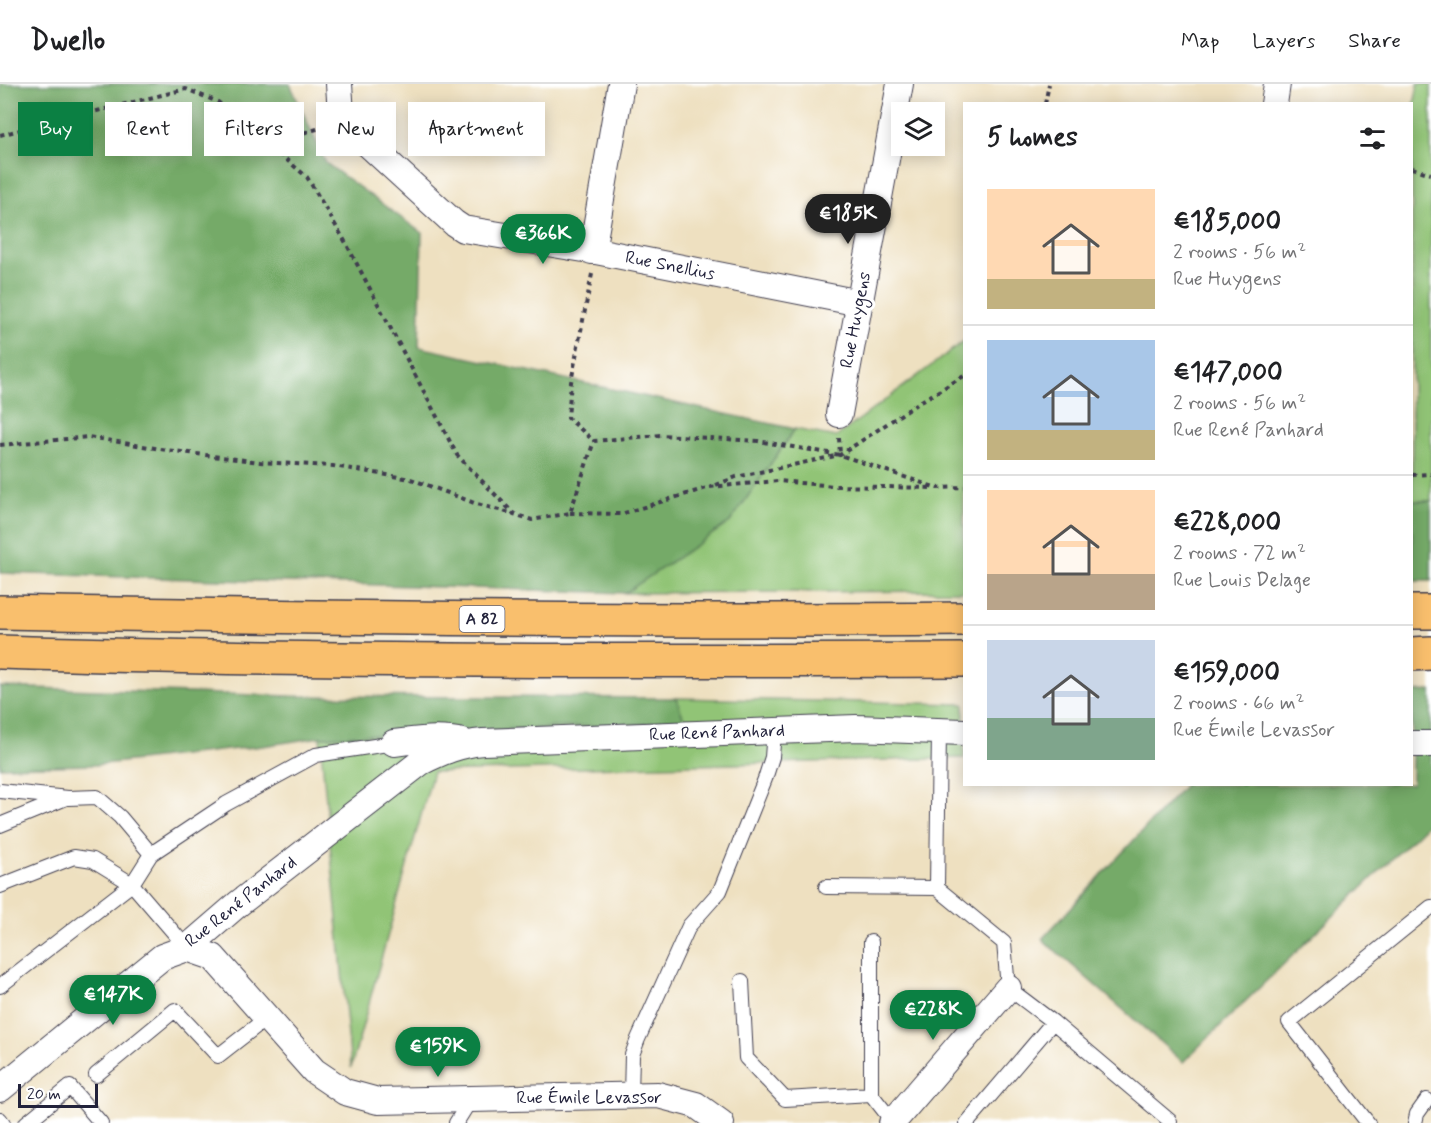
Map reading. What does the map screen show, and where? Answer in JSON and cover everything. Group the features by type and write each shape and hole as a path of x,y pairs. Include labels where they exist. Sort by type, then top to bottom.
{"highway":[{"name":"A 82","path":"0,612 686,621 963,619"},
{"path":"1413,612 1431,612"},
{"path":"0,652 373,658 963,660"},
{"path":"1413,654 1431,653"}],"street":[{"path":"339,84 340,102"},
{"path":"594,251 621,84"},
{"name":"Rue Huygens","path":"839,414 900,84"},
{"path":"1274,102 1276,84"},
{"name":"Rue Snellius","path":"381,156 463,229 594,251 860,303"},
{"name":"Rue René Panhard","path":"0,1089 10,1075 162,957 187,948 237,904 421,762 445,750 469,743 856,728 963,732"},
{"name":"Rue René Panhard","path":"394,743 419,739 451,739 469,743"},
{"path":"1413,744 1431,744"},
{"name":"Rue Émile Levassor","path":"187,948 213,957 314,1071 345,1092 378,1101 658,1095 696,1105 721,1123"},
{"path":"892,1123 1008,988"}],"lane":[{"path":"632,1095 632,1055 689,926 720,891 765,779 772,757 774,731"},
{"path":"937,888 939,731"},
{"path":"0,986 132,884 151,854 226,804 316,755 394,743"},
{"path":"0,791 68,798 97,797 120,817 151,854"},
{"path":"0,825 68,798"},
{"path":"0,886 74,857 93,860 132,884 187,948"},
{"path":"826,887 937,888 1004,943 1008,988 1053,1022 1170,1121"},
{"path":"1368,1123 1289,1022 1431,907"},
{"path":"871,942 871,1094 892,1123"},
{"path":"742,981 746,1058 785,1099 871,1094"},
{"path":"96,1074 175,1010 218,1056 268,1017"},
{"path":"967,1123 1053,1022"},
{"path":"26,1123 70,1087 101,1123"},
{"path":"456,1123 471,1099"},
{"path":"1415,1123 1417,1114 1427,1100"},
{"path":"0,1119 3,1123"}],"path":[{"path":"1045,102 1049,84"},
{"path":"0,135 186,89 218,102"},
{"path":"283,156 307,177 346,243 457,455 514,514"},
{"path":"1413,168 1431,174"},
{"path":"594,251 571,382 568,417 594,441 661,435 758,441 840,455 937,488"},
{"path":"0,446 89,437 260,462 333,466 411,480 477,504 532,520 570,513 621,514 735,477 840,455 918,403 963,377"},
{"path":"570,513 594,441"},
{"path":"1413,475 1431,474"},
{"path":"710,487 778,481 835,486 963,487"}],"green space":[{"path":"0,84 290,84 298,102 204,102 204,156 304,156 304,115 316,141 316,156 323,156 326,163 422,233 419,347 795,429 730,522 625,593 0,573"},
{"path":"1418,84 1431,84 1431,501 1413,501 1413,111"},
{"path":"963,342 963,591 625,593 730,522 795,429 836,437"},
{"path":"1413,501 1431,501 1431,581 1413,581"},
{"path":"0,687 291,696 676,698 685,722 320,737 263,746 95,765 0,767"},
{"path":"1431,691 1431,821 1183,1062 1042,939 1184,786 1413,786 1413,692"},
{"path":"676,698 963,704 963,758 433,772 351,1068 320,737 685,722"}]}
